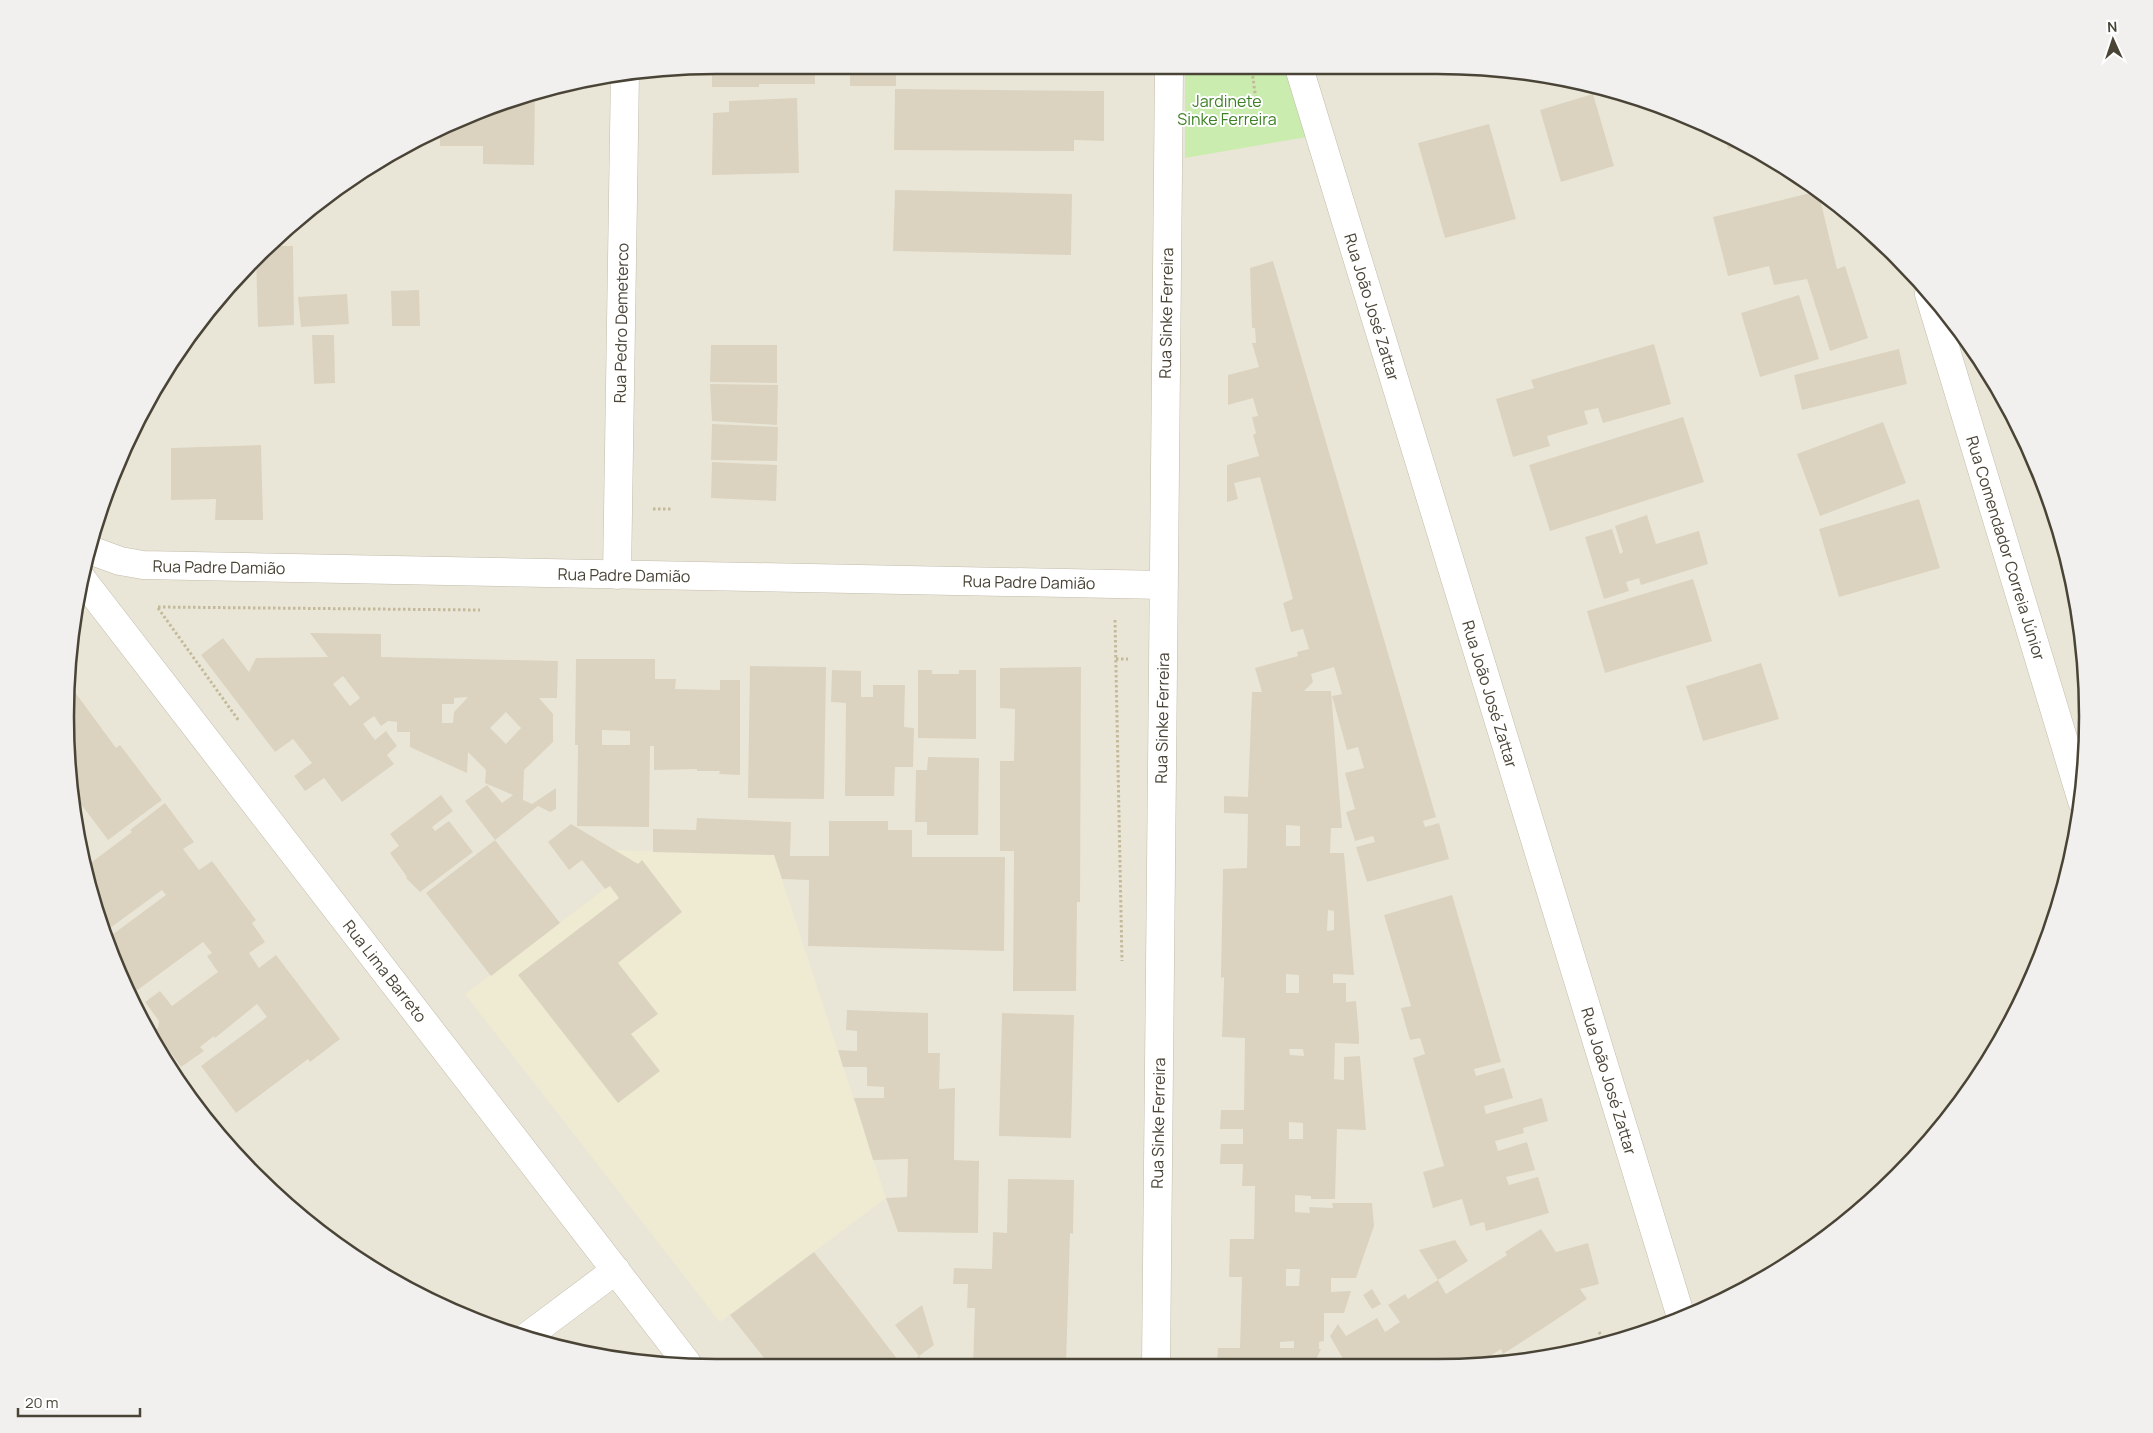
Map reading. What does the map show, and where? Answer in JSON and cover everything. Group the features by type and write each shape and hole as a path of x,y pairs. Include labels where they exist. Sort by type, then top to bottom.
{"street":[{"name":"Rua Sinke Ferreira","path":"1156,1359 1169,74"},
{"name":"Rua João José Zattar","path":"1301,74 1678,1311"},
{"name":"Rua Pedro Demeterco","path":"617,575 625,80"},
{"name":"Rua Comendador Correia Júnior","path":"1934,310 2076,781"},
{"name":"Rua Padre Damião","path":"95,552 120,561 143,565 1164,584"},
{"name":"Rua Lima Barreto","path":"87,587 683,1358"},
{"path":"533,1332 616,1270"}],"path":[{"path":"1252,74 1256,100"},
{"path":"158,608 489,610"},
{"path":"1115,614 1122,964"},
{"path":"1599,1332 1603,1337"}],"shaded area":[{"path":"1436,74 1479,75 1520,79 1562,86 1643,108 1721,140 1794,182 1860,233 1920,293 1946,325 1971,359 2013,432 2045,510 2057,550 2067,591 2078,674 2078,759 2074,800 2067,842 2045,923 2013,1001 1993,1038 1971,1074 1920,1140 1860,1200 1828,1226 1794,1251 1721,1293 1643,1325 1603,1337 1562,1347 1479,1358 716,1359 674,1358 633,1354 591,1347 510,1325 432,1293 359,1251 293,1200 233,1140 182,1074 140,1001 108,923 96,883 86,842 79,800 75,759 75,674 86,591 108,510 140,432 182,359 233,293 262,262 325,207 359,182 432,140 510,108 591,86 674,75"},
{"path":"614,850 774,855 886,1198 720,1322 465,994 638,864"}],"green space":[{"name":"Jardinete Sinke Ferreira","path":"1185,74 1287,74 1307,137 1185,158"}],"building":[{"path":"712,74 815,74 815,84 759,84 759,87 712,87"},
{"path":"850,74 896,74 896,86 850,86"},
{"path":"895,89 1104,91 1104,141 1074,140 1074,151 894,150"},
{"path":"1593,94 1614,166 1561,182 1540,110"},
{"path":"797,98 799,173 712,175 713,113 729,112 729,101"},
{"path":"535,101 534,165 483,164 483,146 440,146 440,137 510,108"},
{"path":"1489,124 1516,219 1445,238 1418,143"},
{"path":"1727,143 1735,147 1728,149"},
{"path":"895,190 1072,194 1071,255 893,251"},
{"path":"1809,193 1821,202 1837,269 1845,266 1868,338 1830,351 1807,279 1774,285 1769,266 1728,276 1713,217"},
{"path":"279,246 293,246 294,325 258,327 256,268"},
{"path":"1273,261 1436,817 1423,821 1425,827 1439,823 1449,859 1367,882 1356,847 1375,842 1373,836 1355,841 1346,812 1355,809 1345,773 1364,768 1358,747 1347,750 1332,696 1342,694 1334,667 1311,674 1313,682 1304,691 1331,691 1342,828 1331,828 1330,853 1344,853 1354,975 1333,974 1333,983 1346,983 1346,1002 1356,1001 1359,1036 1359,1044 1335,1043 1334,1079 1344,1080 1344,1057 1360,1056 1366,1130 1337,1129 1335,1199 1311,1199 1311,1196 1295,1195 1295,1212 1310,1213 1309,1207 1333,1208 1332,1203 1372,1203 1374,1226 1356,1278 1331,1278 1331,1292 1351,1291 1344,1313 1324,1313 1324,1341 1319,1342 1319,1349 1321,1349 1316,1359 1217,1359 1218,1348 1240,1348 1242,1277 1229,1277 1230,1239 1254,1239 1255,1186 1242,1186 1243,1164 1220,1164 1221,1144 1243,1144 1243,1129 1220,1129 1221,1110 1244,1110 1245,1038 1222,1037 1224,977 1221,978 1223,869 1247,868 1248,814 1224,813 1224,796 1248,797 1252,692 1262,692 1255,668 1298,656 1297,652 1309,649 1303,629 1291,632 1283,603 1293,599 1260,477 1234,483 1238,499 1227,502 1227,465 1259,456 1253,435 1256,433 1252,417 1258,416 1253,398 1228,405 1228,375 1259,367 1252,343 1256,343 1255,328 1252,328 1250,268","holes":["1286,825 1300,826 1300,846 1286,846","1328,910 1334,911 1334,930 1327,931","1286,974 1299,975 1299,993 1286,993","1289,1049 1303,1049 1304,1056 1290,1055","1289,1122 1303,1123 1303,1139 1289,1139","1286,1269 1300,1269 1299,1286 1286,1286","1294,1341 1294,1348 1280,1348 1280,1342"]},
{"path":"419,290 420,326 392,326 391,291"},
{"path":"347,294 349,324 301,327 298,297"},
{"path":"1799,295 1819,359 1760,377 1741,313"},
{"path":"312,335 334,335 335,383 314,384"},
{"path":"1654,344 1671,404 1603,423 1598,408 1584,411 1588,424 1547,436 1550,446 1513,457 1496,399 1534,388 1531,380"},
{"path":"711,345 777,345 777,383 710,382"},
{"path":"1899,349 1907,384 1802,410 1794,375"},
{"path":"710,384 778,385 777,425 712,421"},
{"path":"1683,417 1704,482 1550,531 1529,465"},
{"path":"1883,422 1906,483 1820,516 1797,454"},
{"path":"712,424 778,427 777,461 711,460"},
{"path":"261,445 263,520 215,520 216,499 171,500 171,448"},
{"path":"712,462 777,465 776,501 711,498"},
{"path":"1919,499 1940,568 1839,597 1819,529"},
{"path":"1647,515 1656,544 1699,531 1708,564 1641,585 1639,578 1626,582 1629,591 1604,599 1585,537 1612,529 1620,554 1623,552 1615,526"},
{"path":"1693,579 1712,641 1605,673 1587,611"},
{"path":"310,633 381,634 381,657 558,661 557,698 539,698 553,714 553,742 524,770 523,800 532,804 556,788 556,809 550,812 538,806 495,840 465,801 487,785 502,803 513,795 485,783 486,770 468,752 467,773 410,747 410,732 397,732 397,722 388,721 381,726 374,716 363,724 375,740 386,731 397,746 387,755 394,764 342,802 324,778 305,791 294,776 312,763 293,739 275,752 201,655 223,638 249,672 256,658 328,657","holes":["343,676 360,698 350,706 333,684","468,697 454,712 453,723 442,723 442,704 454,704 454,698","506,712 521,728 506,744 490,728"]},
{"path":"576,659 655,659 655,679 676,679 675,689 720,690 720,680 740,680 740,775 719,774 720,771 697,771 697,769 654,770 654,746 650,746 649,827 577,826 578,745 575,745","holes":["602,730 630,731 630,745 602,745"]},
{"path":"1761,663 1779,719 1703,741 1686,686"},
{"path":"750,666 826,667 824,799 748,798"},
{"path":"1081,667 1080,902 1077,902 1076,991 1013,991 1014,851 1000,851 1000,761 1014,761 1015,709 1000,708 1000,668"},
{"path":"832,670 861,671 861,697 873,697 873,685 905,685 904,727 914,728 913,767 895,767 894,796 845,796 846,703 831,702"},
{"path":"918,670 932,670 932,674 959,674 959,670 976,670 976,739 918,738"},
{"path":"75,692 116,748 120,745 162,800 108,840 79,802 75,759"},
{"path":"928,757 979,758 978,835 927,835 927,822 915,822 916,770 927,770"},
{"path":"441,795 453,811 432,827 435,831 449,821 473,852 420,892 406,878 390,853 399,846 390,834"},
{"path":"165,803 194,842 183,849 199,870 212,861 256,920 252,923 265,942 249,953 259,968 276,955 340,1039 310,1062 308,1059 236,1113 201,1066 267,1017 257,1004 215,1038 214,1036 200,1047 204,1051 181,1067 163,1044 155,1029 158,1028 159,1021 145,1002 160,991 172,1006 218,972 207,956 212,953 203,942 136,991 112,934 166,895 162,890 110,928 91,863 132,832 130,830"},
{"path":"697,818 791,822 790,856 829,856 829,821 888,821 888,830 912,830 912,857 1005,857 1004,951 808,946 809,880 782,879 774,855 653,852 653,829 696,830"},
{"path":"571,824 638,864 642,860 682,912 618,963 658,1014 631,1034 660,1071 618,1103 518,975 619,898 610,886 605,889 582,860 569,870 548,842"},
{"path":"495,840 560,923 491,976 426,893"},
{"path":"1452,895 1501,1062 1474,1069 1476,1076 1504,1068 1513,1098 1484,1106 1486,1114 1542,1098 1548,1121 1523,1128 1524,1133 1495,1141 1498,1151 1527,1142 1535,1170 1506,1177 1509,1185 1538,1177 1549,1213 1486,1231 1484,1222 1470,1226 1462,1199 1433,1208 1423,1172 1444,1166 1413,1058 1425,1054 1420,1038 1410,1040 1401,1008 1411,1006 1384,915"},
{"path":"847,1010 928,1013 928,1053 940,1053 939,1089 955,1088 954,1160 979,1161 978,1233 898,1232 886,1198 907,1197 908,1159 873,1160 854,1098 884,1098 884,1087 867,1086 867,1067 843,1067 838,1050 857,1051 857,1031 846,1030"},
{"path":"1002,1013 1074,1015 1071,1138 999,1136"},
{"path":"1008,1179 1074,1180 1073,1234 1070,1233 1066,1359 973,1359 975,1308 967,1308 968,1284 953,1284 954,1268 992,1269 993,1232 1007,1233"},
{"path":"1541,1229 1556,1252 1588,1243 1599,1284 1580,1289 1587,1299 1503,1354 1501,1349 1488,1357 1479,1358 1343,1359 1330,1336 1338,1324 1346,1336 1377,1318 1385,1332 1400,1322 1388,1305 1405,1294 1408,1299 1438,1280 1446,1294 1507,1255 1505,1252"},
{"path":"1455,1240 1468,1261 1438,1280 1419,1250"},
{"path":"814,1252 897,1359 765,1359 730,1315"},
{"path":"1372,1289 1381,1304 1372,1309 1363,1295"},
{"path":"922,1305 934,1345 919,1356 895,1325"}]}
